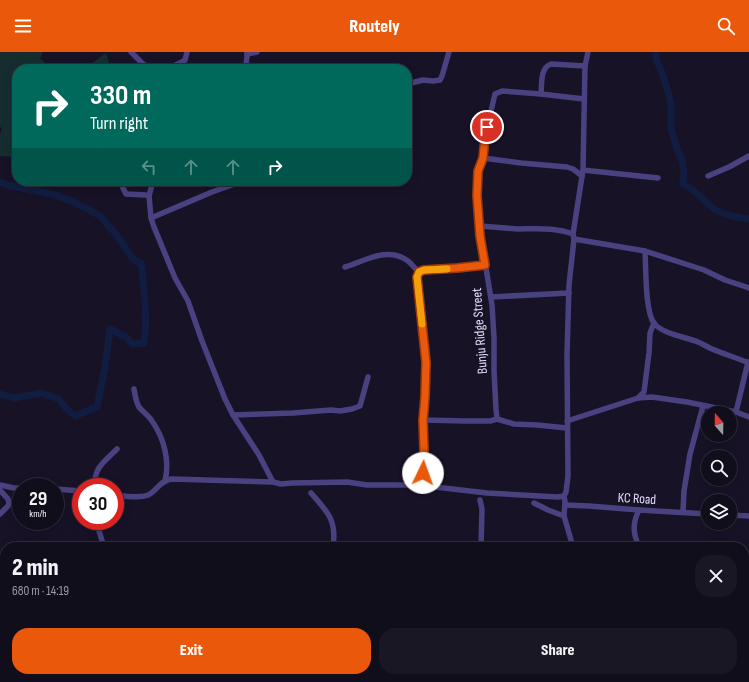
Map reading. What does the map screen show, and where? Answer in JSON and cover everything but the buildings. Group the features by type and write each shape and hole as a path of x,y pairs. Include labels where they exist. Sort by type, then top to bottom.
{"street":[{"path":"131,52 143,64"},
{"path":"178,64 185,60 187,52"},
{"path":"245,64 247,53 257,52"},
{"path":"412,83 423,80 440,80 449,52"},
{"path":"572,542 564,516 564,496 568,476 567,356 569,293 582,173 585,66 588,52"},
{"path":"541,94 542,76 546,65 585,66"},
{"name":"Bunju Ridge Street","path":"498,419 496,410 491,297 480,236 477,196 478,171 483,158 485,137 496,94 502,91 584,99"},
{"path":"708,176 730,167 749,156"},
{"path":"483,158 574,169 582,173 658,178"},
{"path":"123,186 126,194 149,196"},
{"path":"152,186 149,196 151,218 175,278 188,301 225,399 233,415 259,455 274,482"},
{"path":"151,218 229,186"},
{"path":"480,226 560,230 574,236 646,251 704,270 724,280 749,288"},
{"path":"646,251 648,304 651,317 658,328 749,363 737,408"},
{"path":"345,267 382,254 397,256 404,259 419,272"},
{"path":"419,272 424,270 485,265"},
{"path":"419,272 417,277 426,362 422,485"},
{"path":"491,297 569,293"},
{"path":"638,398 644,392 650,333 654,323"},
{"path":"233,415 331,410 340,411 352,409 360,406 368,377"},
{"path":"134,389 139,406 151,419 161,437 166,460 165,481"},
{"path":"568,420 638,398 652,397 703,406"},
{"path":"737,412 749,417"},
{"path":"683,512 684,491 690,454 701,413"},
{"path":"423,420 465,422 490,421 498,419 514,424 567,428"},
{"path":"95,478 96,472 101,465 117,449"},
{"path":"124,496 147,496 151,494 160,484 171,479 274,482 280,484 304,482 346,482 367,485 422,485 487,493 558,497 564,496"},
{"path":"0,486 12,488"},
{"path":"0,490 8,499 9,503 0,514"},
{"path":"311,494 328,513 334,533 333,542"},
{"path":"480,500 482,509 481,542"},
{"path":"534,503 564,516"},
{"name":"KC Road","path":"565,505 701,513"},
{"path":"637,542 635,536 634,522 639,510"},
{"path":"737,515 749,516"},
{"path":"99,530 102,542"}],"green space":[{"path":"0,52 43,52 40,58 46,64 12,64 12,157 0,156 0,134 2,130 0,126"},
{"path":"106,53 109,64 91,64"}],"waterway":[{"path":"656,52 656,59 663,75 671,103 671,128 678,152 682,159 684,172 683,184 693,190 715,210 731,216 749,219"},
{"path":"0,182 7,185 56,195 78,204 100,216 116,234 130,255 137,262 141,263 146,323 144,343 132,344 126,337 110,329 105,367 97,407 75,416 59,399 41,393 14,398 0,394"}],"slow traffic":[{"path":"422,324 417,277 419,272 424,270 447,269"}],"route":[{"path":"423,473 423,420 426,362 417,277 419,272 424,270 485,265 480,236 477,196 478,171 483,158 487,127"}]}
